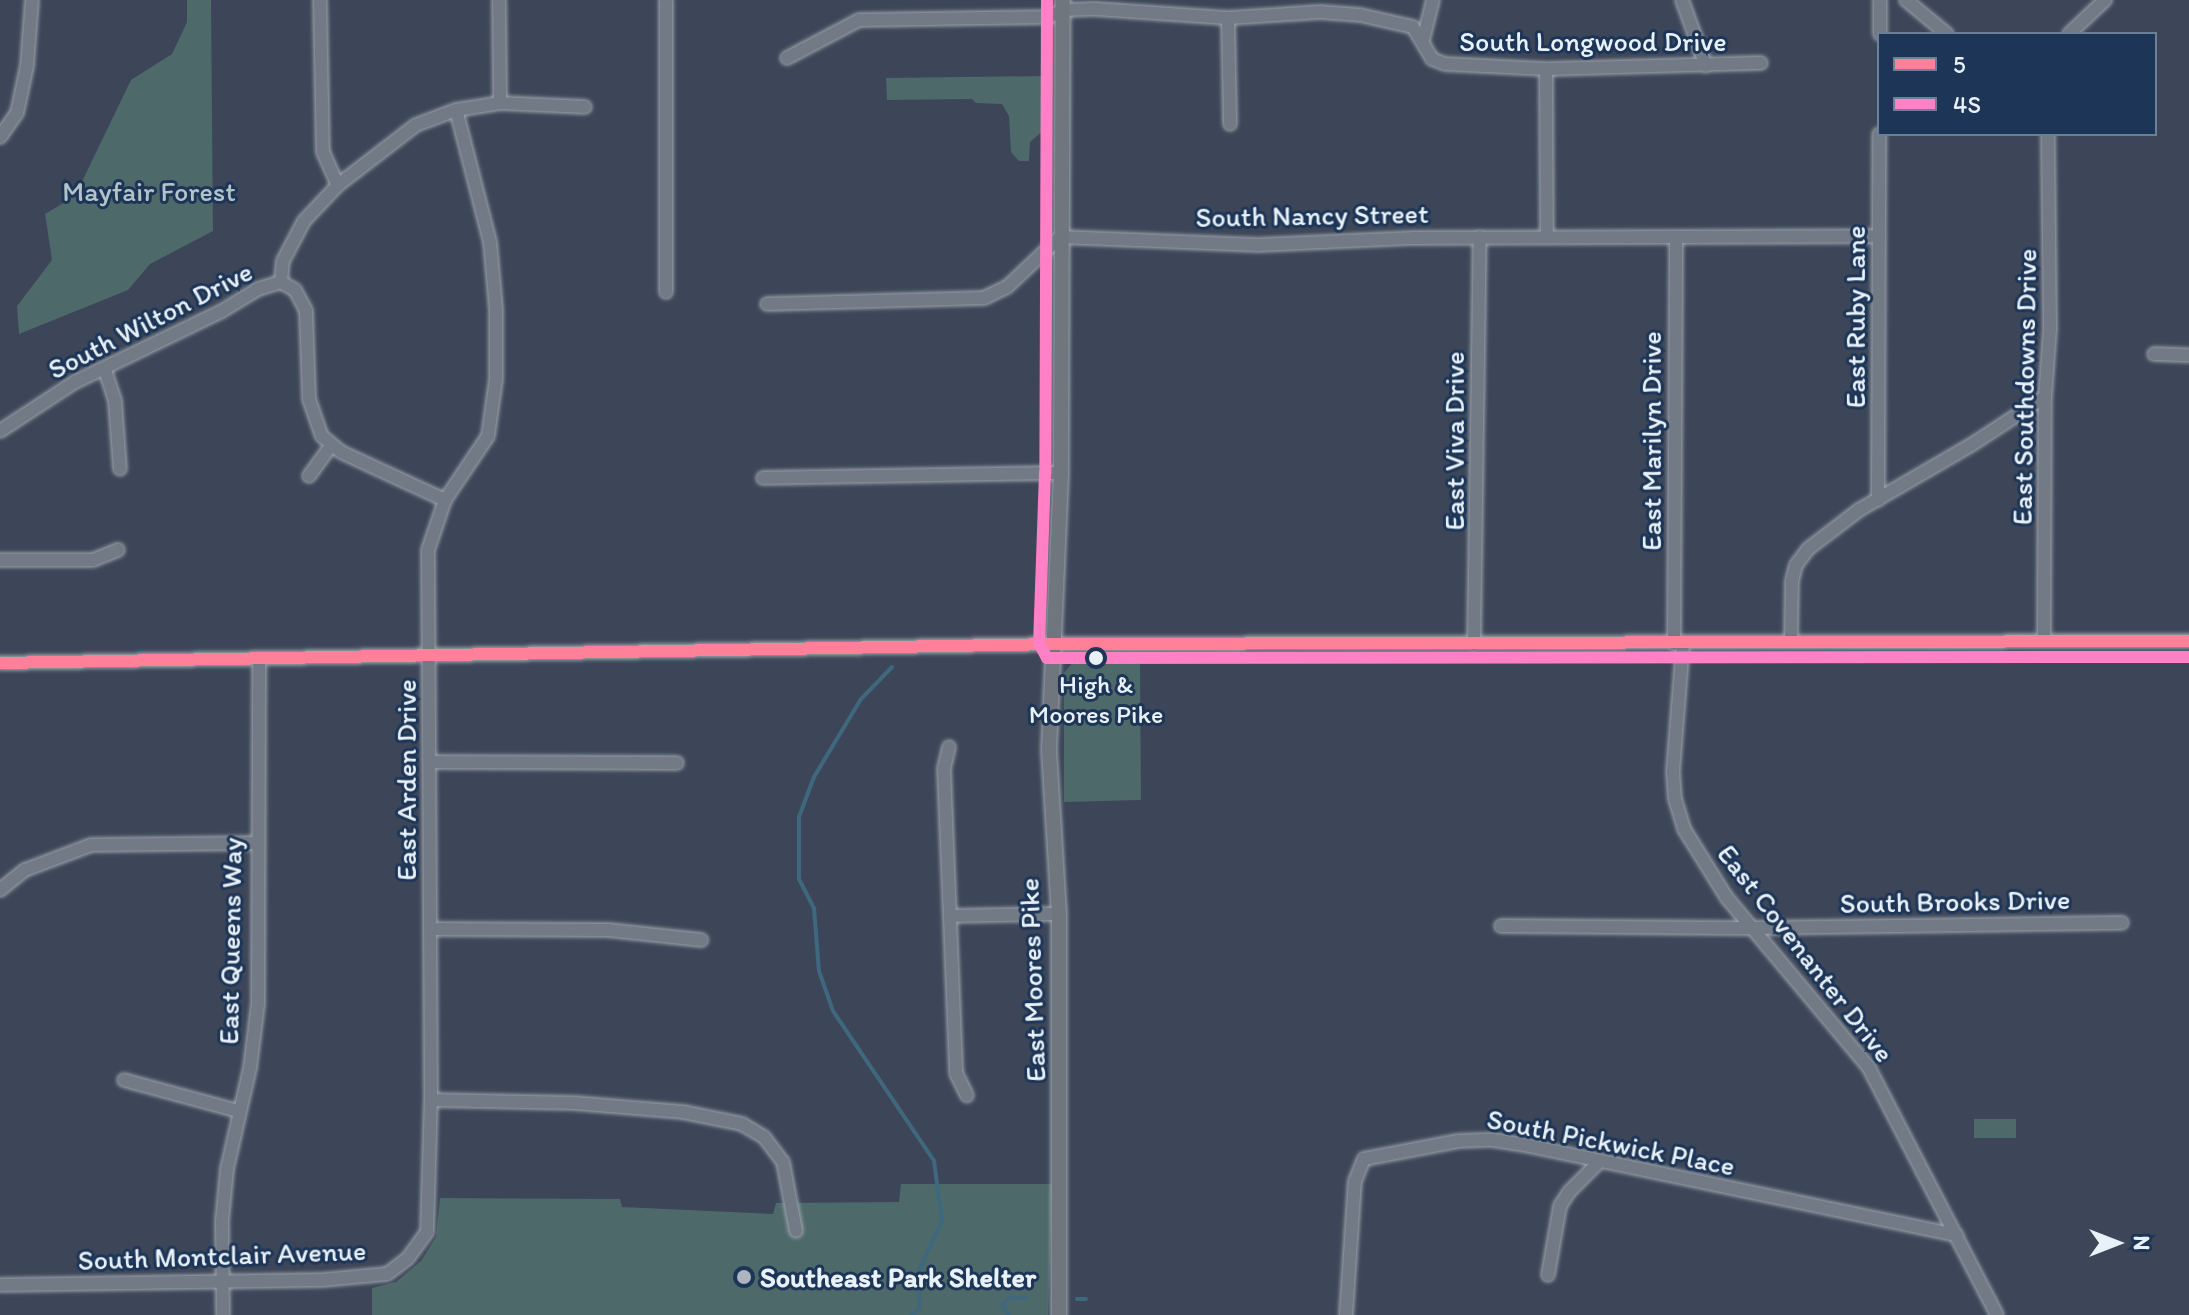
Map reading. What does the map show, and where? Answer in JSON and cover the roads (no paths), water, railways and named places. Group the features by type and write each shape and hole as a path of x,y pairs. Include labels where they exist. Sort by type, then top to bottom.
{"main road":[{"name":"East Moores Pike","path":"1059,1315 1059,914 1049,749 1061,473 1063,5"}],"street":[{"path":"0,137 17,113 27,66 32,0"},
{"path":"320,0 323,152 338,185"},
{"path":"499,0 500,103"},
{"path":"666,0 666,292"},
{"path":"1423,40 1433,0"},
{"path":"1682,0 1706,66"},
{"path":"1880,0 1880,32"},
{"path":"1906,0 1945,32"},
{"path":"2071,32 2105,0"},
{"name":"South Longwood Drive","path":"787,58 859,20 1049,17 1063,5 1228,18 1320,12 1360,15 1413,27 1432,59 1440,64 1546,69 1761,63"},
{"path":"1228,18 1230,124"},
{"path":"1546,69 1547,237"},
{"name":"South Wilton Drive","path":"0,431 75,382 105,370 258,289 281,282 283,261 304,221 338,185 416,125 456,110 500,103 585,107"},
{"name":"East Arden Drive","path":"427,1232 431,1100 430,658 426,635 428,550 445,500 477,457 488,436 496,379 496,309 490,242 456,110"},
{"name":"East Ruby Lane","path":"1878,500 1879,136"},
{"name":"East Southdowns Drive","path":"2044,641 2045,397 2049,346 2048,136"},
{"name":"South Nancy Street","path":"1060,237 1258,245 1480,237 1879,236"},
{"path":"767,304 984,298 1007,287 1060,237"},
{"name":"East Viva Drive","path":"1474,644 1477,617 1480,237"},
{"name":"East Marilyn Drive","path":"1676,238 1678,644"},
{"path":"281,282 295,290 303,300 309,399 316,425 331,446 445,500"},
{"path":"2154,354 2189,355"},
{"path":"105,370 115,401 120,469"},
{"path":"1791,642 1792,581 1796,565 1830,531 2045,397"},
{"path":"309,476 331,446"},
{"path":"763,478 1061,473"},
{"path":"0,560 93,560 118,550"},
{"path":"0,663 430,658 1055,644 2189,641"},
{"name":"East Covenanter Drive","path":"1678,644 1674,748 1678,813 1703,865 1869,1068 1997,1315"},
{"name":"East Queens Way","path":"223,1315 227,1169 250,1068 258,1004 256,843 259,661"},
{"path":"949,747 944,769 953,916 956,1073 967,1096"},
{"path":"431,762 677,763"},
{"path":"0,890 25,870 91,845 256,843"},
{"path":"953,916 1059,914"},
{"name":"South Brooks Drive","path":"1501,926 1752,928 2122,923"},
{"path":"431,929 608,930 701,940"},
{"path":"124,1080 238,1111"},
{"path":"431,1100 574,1103 683,1112 742,1124 764,1137 783,1162 796,1231"},
{"name":"South Pickwick Place","path":"1346,1315 1355,1181 1368,1156 1478,1139 1957,1235"},
{"path":"1548,1275 1560,1206 1569,1192 1599,1162"},
{"name":"South Montclair Avenue","path":"0,1285 322,1280 387,1274 408,1258 427,1232"}],"waterway":[{"path":"892,667 861,699 814,777 799,817 799,879 814,908 819,971 833,1011 934,1161 942,1221 920,1268 919,1308 912,1315"},
{"path":"1009,1315 1002,1306 1010,1298 1026,1298"},
{"path":"1077,1299 1086,1299"}],"place":[{"name":"High & Moores Pike","path":"1096,658"},
{"name":"Southeast Park Shelter","path":"744,1277"}],"park label":[{"name":"Mayfair Forest","path":"149,191"}]}
